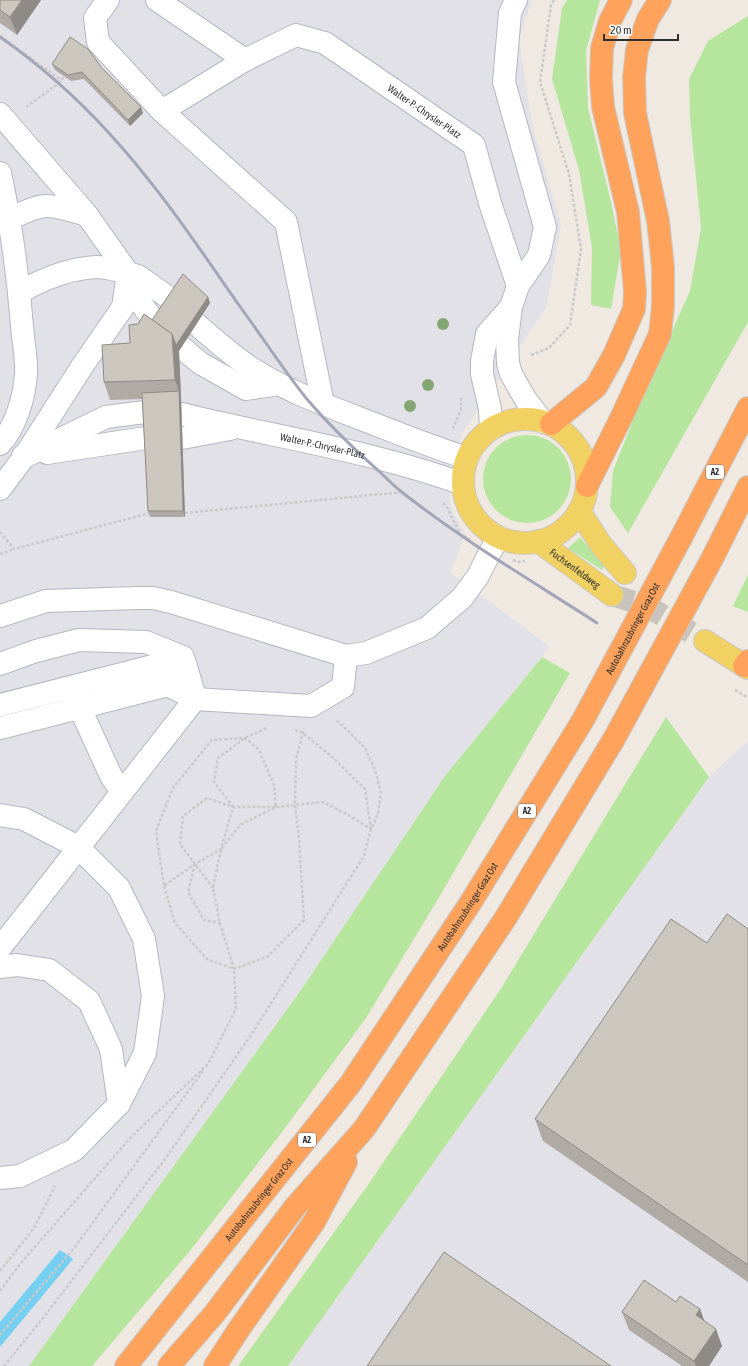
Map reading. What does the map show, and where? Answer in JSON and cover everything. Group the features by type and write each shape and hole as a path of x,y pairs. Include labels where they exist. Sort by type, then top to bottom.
{"highway":[{"path":"547,423 596,387 614,356 634,309 635,292 628,212 602,106 602,48 610,21 621,0"},
{"path":"587,486 622,416 660,334 663,306 663,268 661,248 658,221 635,113 634,77 637,50 648,19 660,0"},
{"name":"Autobahnzubringer Graz Ost","path":"126,1366 351,1083 471,902 583,720 682,536 748,408"},
{"path":"215,1366 314,1222 364,1129 505,920 614,739 713,557 748,487"},
{"path":"169,1366 215,1313 295,1207 364,1129"}],"main road":[{"path":"532,419 547,423 562,430 572,440 584,463 587,486 579,511 571,522 561,531 547,539 531,542 515,542 499,537 481,523 472,512 465,496 463,484 467,458 477,440 491,429 503,423 532,419"},
{"path":"579,511 602,546 625,573"},
{"name":"Fuchsenfeldweg","path":"538,541 612,595"},
{"path":"704,642 747,665"}],"lane":[{"path":"108,0 95,18 98,42 162,111 286,222 323,404"},
{"path":"157,0 245,60"},
{"path":"516,0 510,13 504,82 545,227 539,255 518,286 511,307 507,339 508,363 511,374 526,400 547,423"},
{"name":"Walter-P.-Chrysler-Platz","path":"162,111 245,60 296,35 325,43 474,145 490,203 518,286"},
{"path":"3,118 87,215 128,273 138,298 156,324"},
{"path":"0,173 10,219 20,292 26,374 20,410 2,442 24,457 146,438"},
{"path":"10,219 45,206 87,215"},
{"path":"20,292 40,281 76,269 98,267 138,276 172,300"},
{"path":"0,489 24,457 82,365 123,307 128,273"},
{"path":"491,429 490,409 482,374 482,361 487,334 511,307"},
{"path":"196,324 251,368 279,384 323,404 431,446 467,458"},
{"path":"181,347 200,363 246,389 279,384"},
{"path":"24,457 106,417 145,412"},
{"name":"Walter-P.-Chrysler-Platz","path":"181,414 237,428 358,453 463,484"},
{"path":"182,438 237,428"},
{"path":"0,616 46,601 153,598 171,602 346,656 366,653 426,628 437,620 462,598 478,576 488,554 499,537"},
{"path":"0,664 36,651 79,640 146,642 183,657 195,699"},
{"path":"0,728 168,685 195,699 311,706 343,687 346,656"},
{"path":"0,705 166,663 195,699"},
{"path":"70,687 111,776 122,792"},
{"path":"0,948 195,699"},
{"path":"0,1178 20,1176 74,1150 119,1104 145,1053 153,996 144,939 119,888 78,847 24,819 2,818"},
{"path":"0,967 18,965 49,970 89,1001 112,1049 119,1104"}],"path":[{"path":"0,36 61,80"},
{"path":"3,118 59,83 69,70"},
{"path":"185,513 408,492"},
{"path":"0,554 14,548 150,513"},
{"path":"0,532 14,548"},
{"path":"4,1366 43,1318 165,1159 252,1035 364,856 371,829 378,814 381,792 376,770 365,748 340,723 311,706 296,759 295,805 299,838 304,920 267,957 234,969 207,959 175,923 164,886 156,831 173,788 212,740 245,738 259,750 274,785 276,807"},
{"path":"233,807 214,782 218,758 245,738 271,726"},
{"path":"291,728 303,733 331,756 365,789 371,829"},
{"path":"213,888 180,844 183,816 207,798 233,807 276,807 323,802 371,829"},
{"path":"0,1335 75,1247 208,1064 236,1009 234,969 220,923 213,888 221,849 233,807"},
{"path":"164,886 195,864 221,849 240,824 276,807"},
{"path":"195,864 188,892 204,920 220,923"},
{"path":"0,1291 20,1264 131,1137 208,1064"},
{"path":"0,1271 34,1228 56,1185"}],"shaded area":[{"path":"0,0 532,0 519,40 533,129 561,225 546,308 462,434 450,469 450,505 465,535 450,572 550,647 445,776 301,990 29,1366 0,1366"},
{"path":"748,741 748,1366 288,1366 709,777"}],"green space":[{"path":"567,0 600,0 586,51 588,108 611,202 621,251 611,309 591,305 592,248 579,170 552,79 562,8"},
{"path":"748,16 748,322 628,533 610,507 613,471 640,403 690,291 701,228 690,118 689,79 708,41"},
{"path":"527,435 544,438 552,442 564,454 568,462 571,479 568,496 564,504 552,516 544,520 527,523 510,520 502,516 490,504 486,496 483,479 486,462 490,454 502,442 510,438"},
{"path":"580,537 604,566 602,570 568,548"},
{"path":"748,575 748,612 733,606"},
{"path":"542,657 570,673 438,899 366,1018 285,1128 189,1252 92,1366 29,1366 301,990 445,776"},
{"path":"666,717 709,777 288,1366 238,1366 368,1185 502,987"}],"water":[{"path":"60,1250 73,1259 0,1347 0,1322"}],"building":[{"path":"0,0 22,0 10,17 0,10"},
{"path":"70,37 88,49 102,68 141,107 128,120 82,72 68,75 52,64"},
{"path":"183,274 208,297 176,345 172,334 152,320"},
{"path":"144,314 172,334 175,380 104,382 102,345 130,343 129,325 138,324"},
{"path":"179,391 183,511 148,511 142,393"},
{"path":"727,914 748,929 748,1265 535,1119 671,919 707,943"},
{"path":"444,1252 611,1366 367,1366"},
{"path":"644,1280 676,1302 680,1296 700,1309 696,1315 716,1329 694,1361 622,1312"}],"tunnel":[{"path":"612,595 647,606 705,641"}],"railway":[{"path":"0,37 43,70 70,94 96,119 144,174 178,218 281,365 306,398 342,437 394,486 426,511 498,560 597,623"}]}
